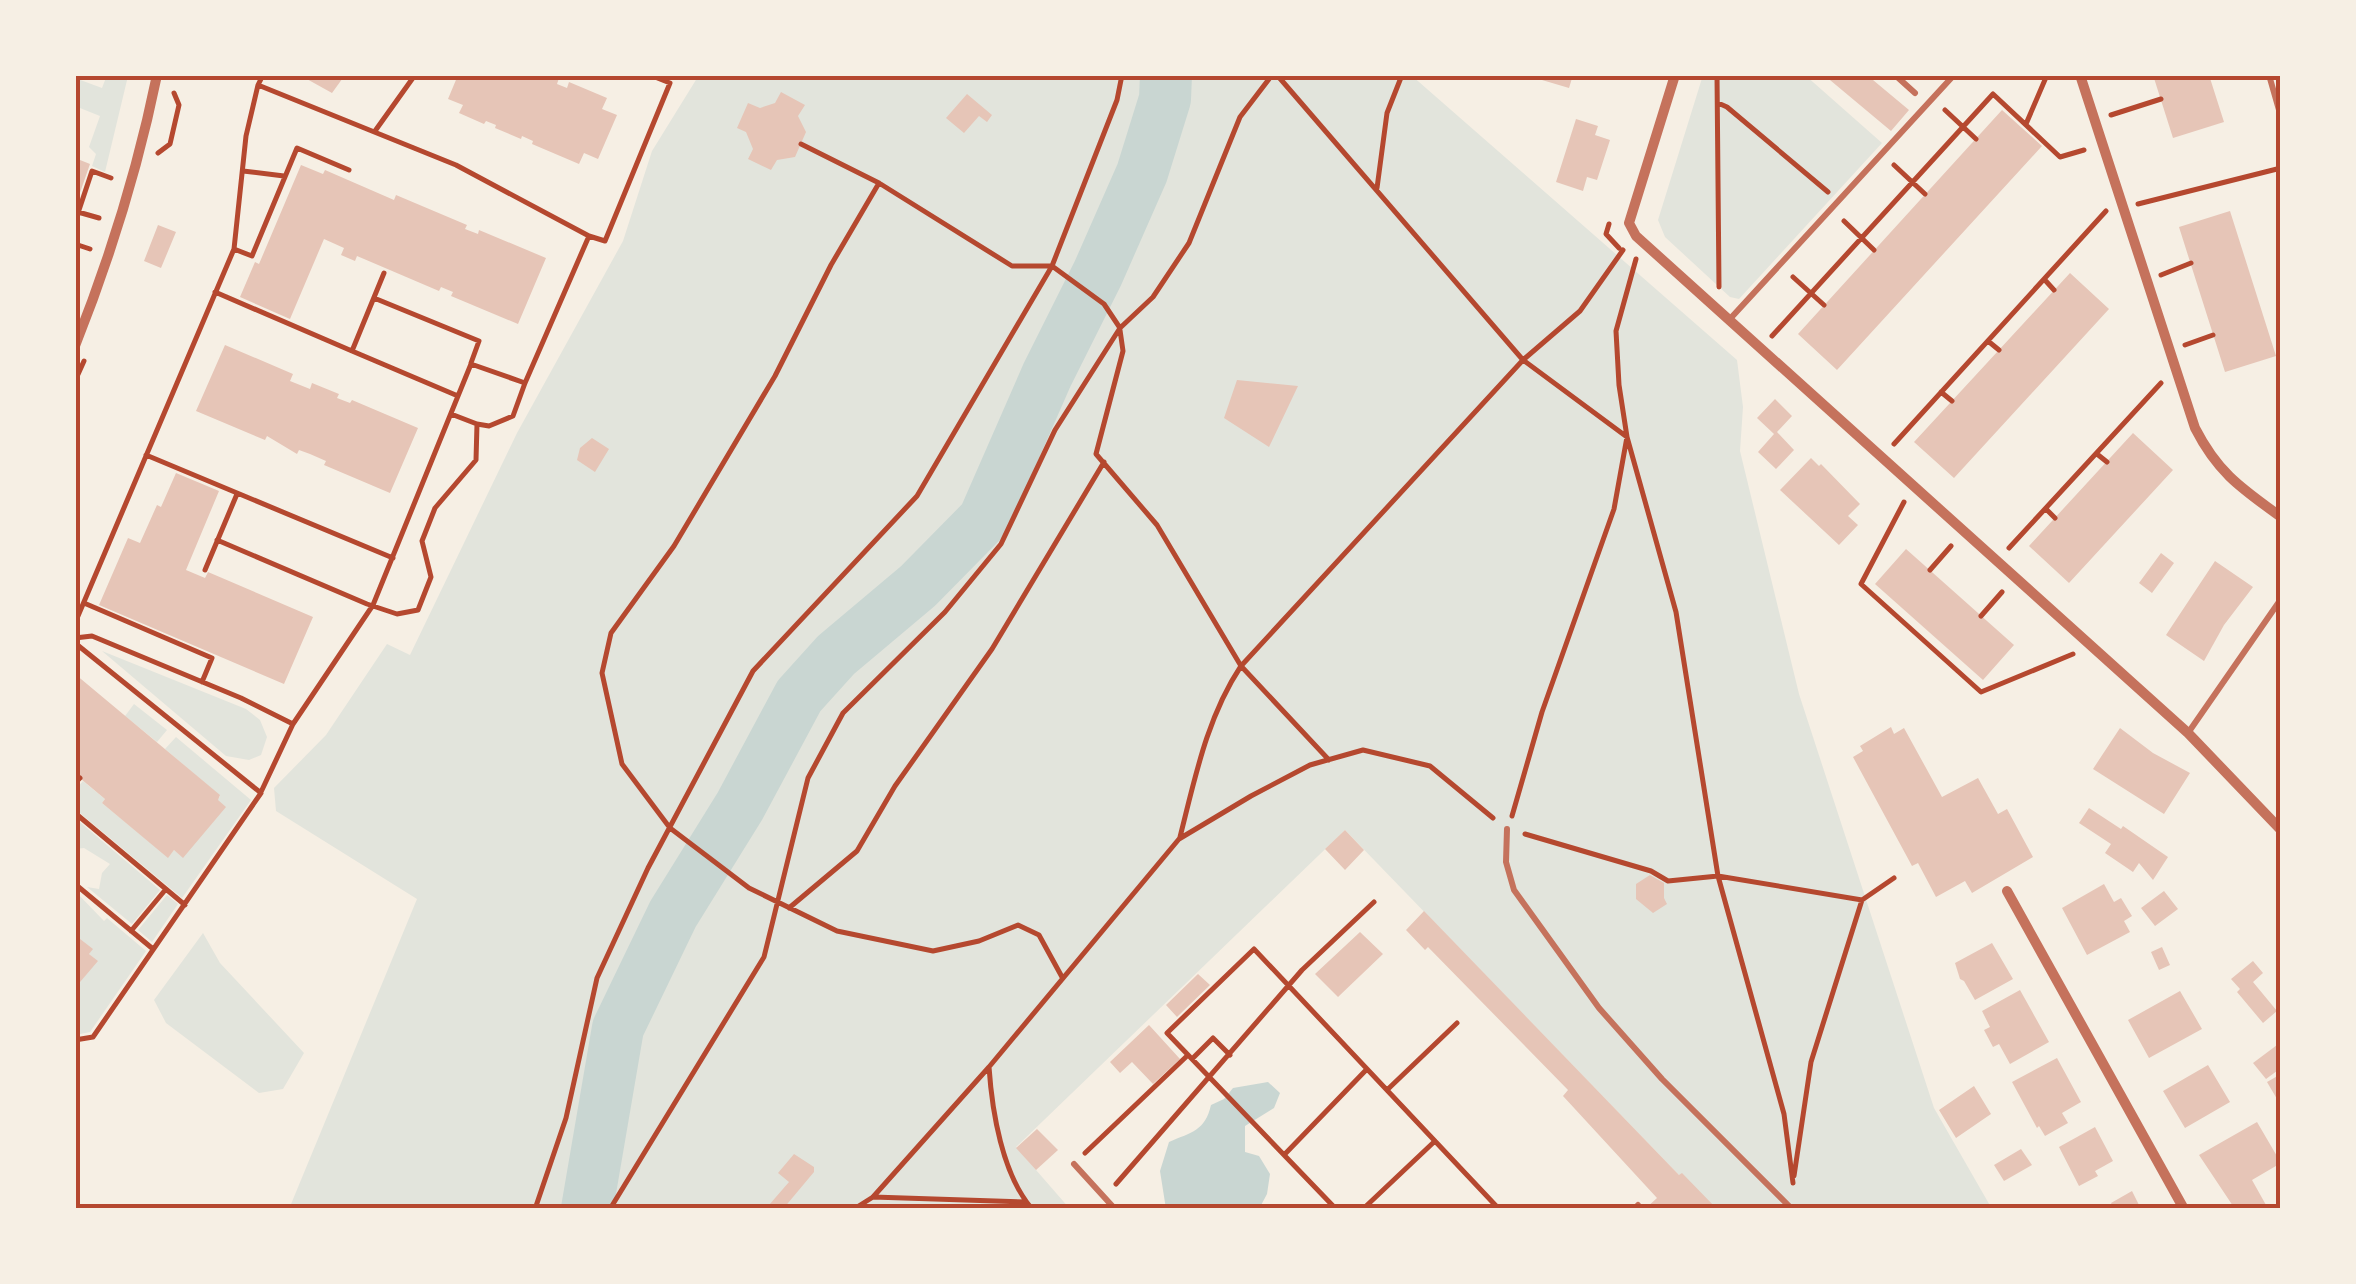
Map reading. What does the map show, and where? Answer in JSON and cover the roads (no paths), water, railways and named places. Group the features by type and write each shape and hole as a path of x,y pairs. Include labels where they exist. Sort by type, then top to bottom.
{"street":[{"path":"75,346 105,272 157,75"},
{"path":"1675,75 1629,223 1636,236 2188,733 2281,830"},
{"path":"2080,75 2194,428 2210,458 2237,486 2281,517"},
{"path":"2007,891 2184,1209"}],"lane":[{"path":"1895,75 1916,93"},
{"path":"1728,321 1954,75"},
{"path":"2269,75 2281,117"},
{"path":"2188,733 2281,599"},
{"path":"1507,829 1506,862 1514,890 1599,1008 1662,1079 1792,1209"},
{"path":"1074,1164 1114,1209"}],"waterway":[{"path":"587,1209 618,1028 673,914 740,806 799,696 836,655 918,586 984,519 1142,173 1165,99 1166,75"}]}
